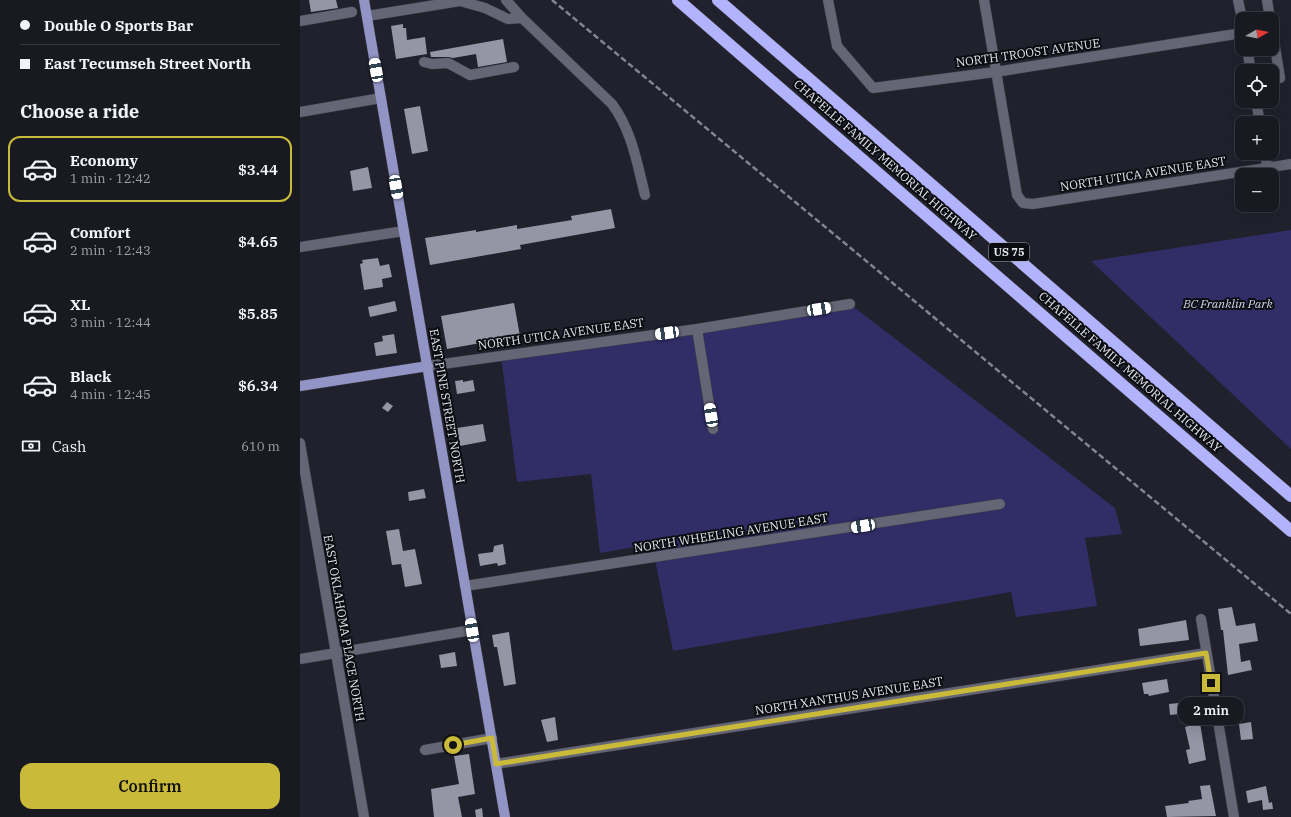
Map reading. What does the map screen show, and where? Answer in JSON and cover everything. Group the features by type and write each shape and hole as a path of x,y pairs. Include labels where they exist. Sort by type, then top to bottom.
{"highway":[{"name":"CHAPELLE FAMILY MEMORIAL HIGHWAY","path":"678,0 1291,531"},
{"name":"CHAPELLE FAMILY MEMORIAL HIGHWAY","path":"721,2 1291,496"}],"main road":[{"name":"EAST PINE STREET NORTH","path":"364,0 505,817"},
{"name":"NORTH UTICA AVENUE EAST","path":"300,386 428,366"}],"street":[{"path":"506,0 522,18 612,104 622,117 629,132 645,195"},
{"name":"NORTH TROOST AVENUE","path":"828,0 837,46 873,88 995,72 1235,34"},
{"path":"984,0 995,72"},
{"path":"1238,0 1241,12"},
{"path":"1267,0 1269,12"},
{"path":"367,16 460,1 485,8 508,19 522,18"},
{"path":"300,21 352,12"},
{"path":"1276,56 1280,78"},
{"path":"424,62 432,64 448,63 470,75 514,67"},
{"name":"NORTH UTICA AVENUE EAST","path":"995,72 1017,195 1023,203 1033,204 1291,164"},
{"path":"300,112 381,98"},
{"path":"1266,160 1267,167"},
{"path":"300,247 404,231"},
{"name":"NORTH UTICA AVENUE EAST","path":"428,366 697,329 850,304"},
{"path":"697,329 713,429"},
{"name":"EAST OKLAHOMA PLACE NORTH","path":"300,443 364,817"},
{"name":"NORTH WHEELING AVENUE EAST","path":"465,586 1000,504"},
{"path":"1200,619 1234,817"},
{"path":"300,658 472,630"},
{"name":"NORTH XANTHUS AVENUE EAST","path":"496,764 1206,653"},
{"path":"425,750 492,738"}],"green space":[{"name":"BC Franklin Park","path":"1291,230 1291,449 1091,261"},
{"path":"850,304 1115,508 1122,534 1085,538 1097,606 1016,617 1011,592 673,651 652,544 600,553 591,474 517,482 501,356"}],"building":[{"path":"309,0 336,0 338,8 311,12"},
{"path":"403,24 403,28 406,28 407,40 425,37 427,54 396,59 391,26"},
{"path":"503,39 507,62 478,67 476,54 453,58 431,57 430,52"},
{"path":"420,106 428,151 412,154 404,109"},
{"path":"368,167 372,188 353,191 350,171"},
{"path":"611,209 615,228 520,245 521,249 430,265 425,238 517,225 517,229 572,220 571,216"},
{"path":"378,258 380,266 389,264 392,277 382,279 383,287 364,290 360,264 363,263 362,260"},
{"path":"395,301 397,311 370,317 368,307"},
{"path":"514,303 520,336 447,349 441,316"},
{"path":"394,334 397,353 376,356 374,343 383,341 382,336"},
{"path":"463,380 463,382 473,380 475,391 457,394 455,381"},
{"path":"387,402 393,406 388,412 382,408"},
{"path":"483,424 486,441 460,446 457,428"},
{"path":"424,489 426,498 409,501 408,492"},
{"path":"399,529 403,551 415,549 422,584 405,587 401,564 392,565 386,531"},
{"path":"503,544 506,564 498,566 497,563 480,566 478,554 493,552 494,546"},
{"path":"1232,607 1236,626 1255,623 1258,641 1239,644 1241,662 1250,660 1252,670 1228,675 1223,630 1221,630 1218,609"},
{"path":"1186,620 1189,640 1140,646 1138,629"},
{"path":"509,632 516,684 504,686 497,647 494,647 492,635"},
{"path":"455,652 457,666 441,668 439,655"},
{"path":"1167,679 1169,692 1149,696 1148,694 1144,694 1142,683"},
{"path":"1179,703 1180,714 1170,715 1169,704"},
{"path":"555,717 558,740 547,742 541,720"},
{"path":"1251,722 1253,739 1241,740 1239,724"},
{"path":"1200,723 1206,760 1189,764 1186,750 1190,749 1185,727"},
{"path":"469,754 475,794 458,797 462,817 434,817 431,789 459,784 454,756"},
{"path":"1210,785 1216,816 1167,817 1165,806 1189,803 1188,801 1202,799 1200,786"},
{"path":"1266,786 1269,803 1272,802 1273,809 1263,810 1262,800 1248,803 1246,791"},
{"path":"482,808 483,817 476,817 475,810"}],"railway":[{"path":"552,0 1291,614"}],"route":[{"path":"453,745 492,738 496,764 1206,653 1211,683"}]}
